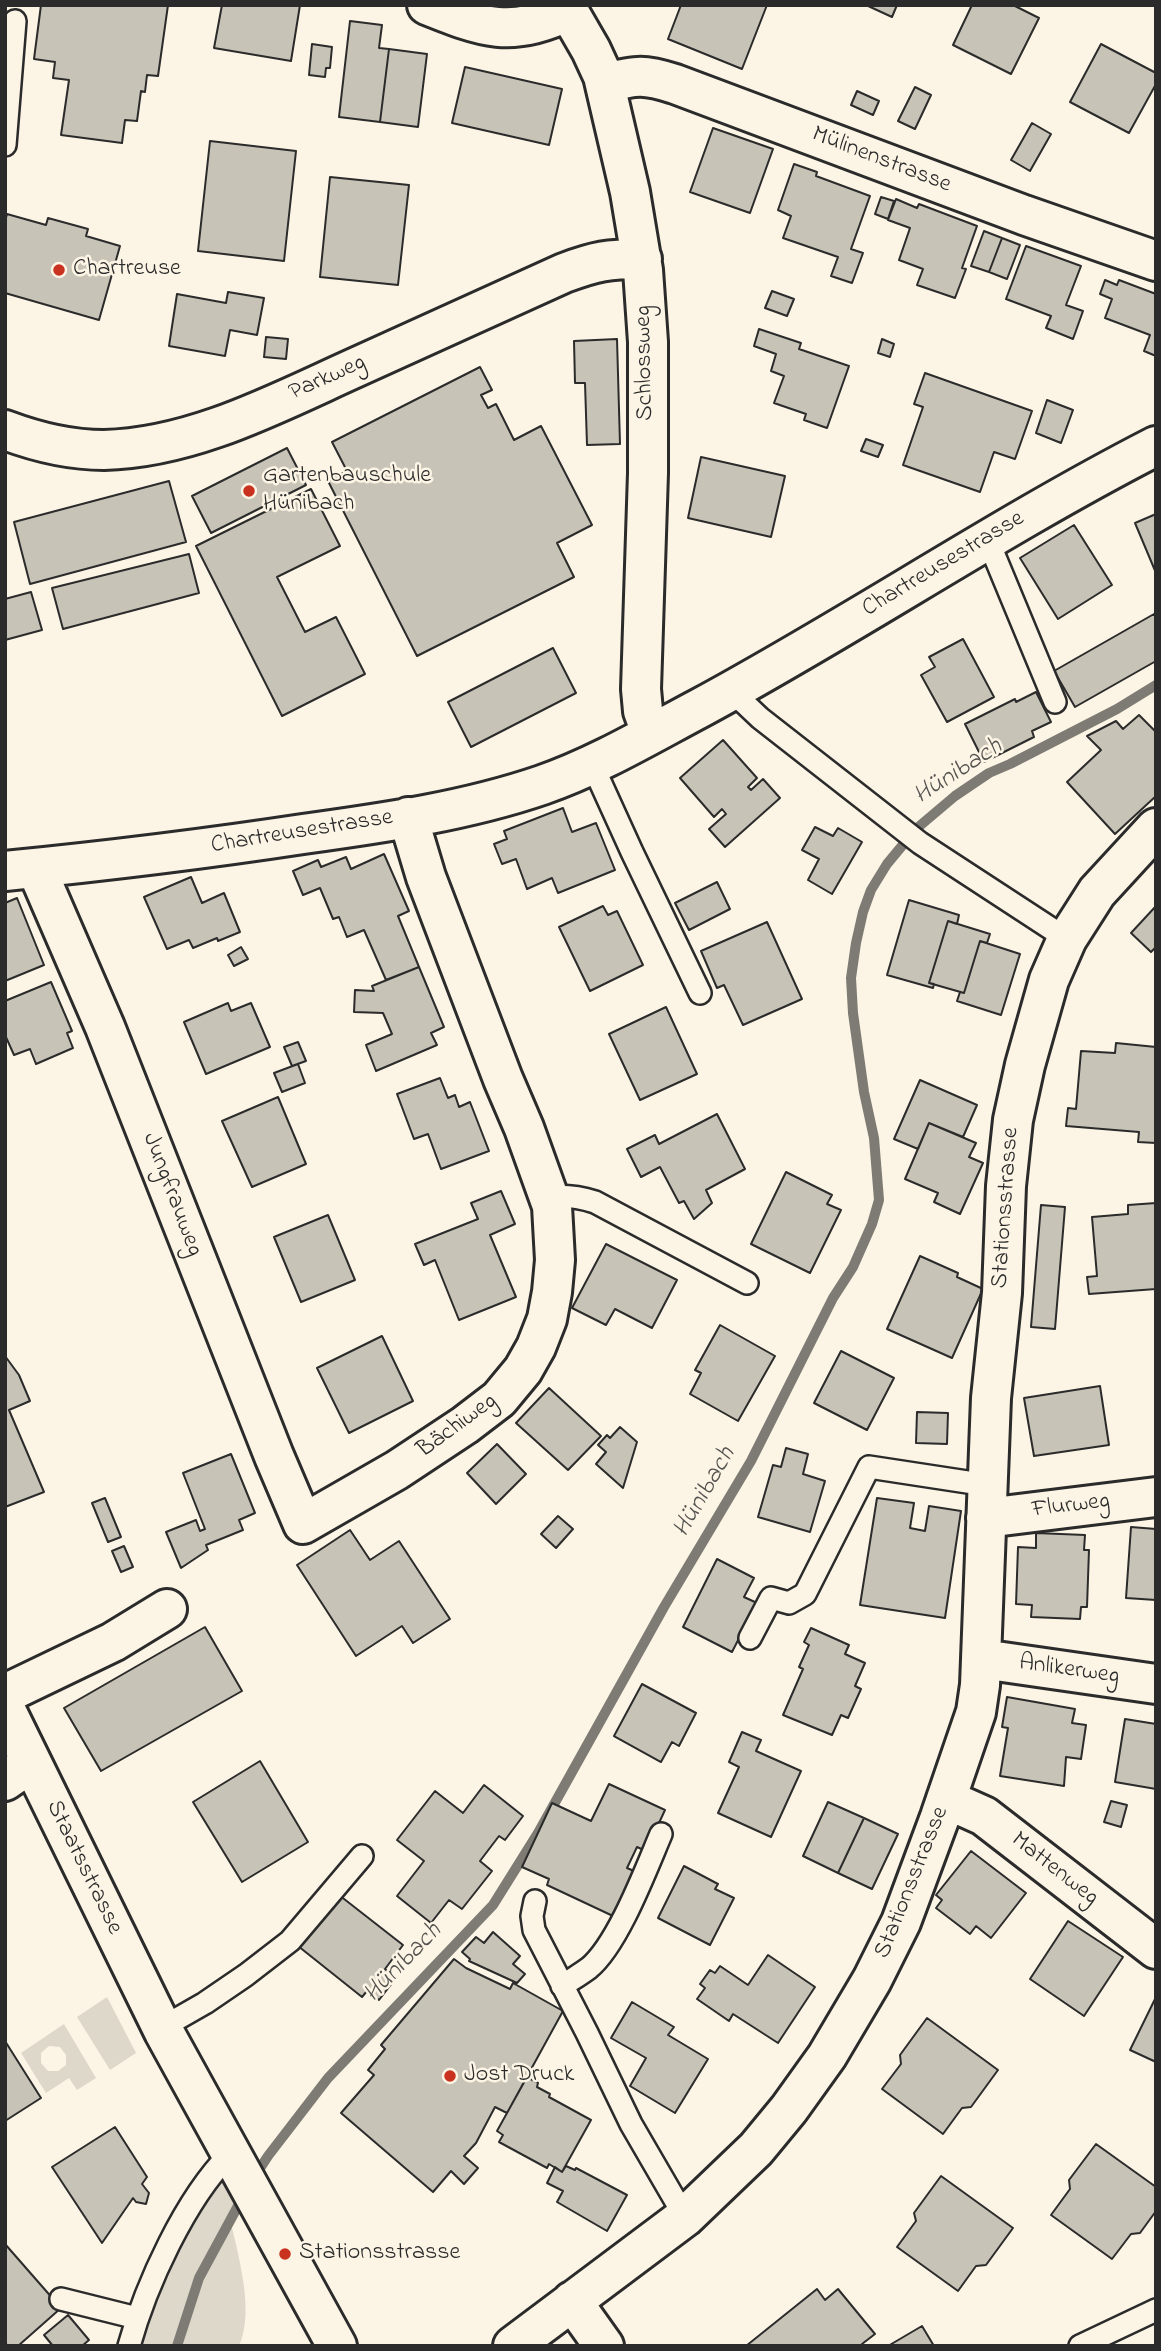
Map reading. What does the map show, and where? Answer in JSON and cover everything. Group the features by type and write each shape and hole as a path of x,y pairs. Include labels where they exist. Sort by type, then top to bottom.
{"street":[{"path":"427,5 476,24 505,29 554,18 566,8"},
{"name":"Schlossweg","path":"566,8 591,50 605,83 642,259 648,342 648,473 641,689 643,711 651,733"},
{"name":"Mülinenstrasse","path":"605,83 637,75 676,84 1024,215 1156,261"},
{"name":"Parkweg","path":"5,430 72,448 105,450 163,443 200,433 290,397 595,261 642,259"},
{"name":"Chartreusestrasse","path":"21,870 207,848 367,825 485,802 544,784 592,764 735,688 987,538 1156,446"},
{"name":"Bächiweg","path":"303,1524 397,1470 499,1399 523,1370 536,1347 547,1319 552,1292 555,1260 552,1206 426,877 408,817"},
{"name":"Stationsstrasse","path":"513,2346 685,2217 756,2149 827,2056 872,1980 901,1922 976,1712 982,1659 991,1398 1002,1293 1006,1186 1013,1120 1025,1065 1049,980 1067,939 1097,892 1156,828"},
{"name":"Jungfrauweg","path":"21,870 106,1027 303,1524"},
{"name":"Flurweg","path":"987,1501 1156,1497"},
{"path":"5,1694 113,1642 167,1609"},
{"name":"Anlikerweg","path":"982,1659 1156,1684"},
{"name":"Staatsstrasse","path":"5,1708 18,1772 163,2027 234,2162 337,2346"},
{"name":"Mattenweg","path":"946,1799 984,1816 1156,1949"},
{"path":"572,2301 604,2346"}],"lane":[{"path":"5,145 15,21"},
{"path":"987,538 1055,702"},
{"path":"735,688 741,700 760,718 896,825 1067,939"},
{"path":"592,764 700,993"},
{"path":"549,1197 563,1195 595,1202 747,1283"},
{"path":"750,1638 771,1598 789,1603 805,1594 869,1467 987,1501"},
{"path":"562,1986 591,1967 606,1947 628,1909 661,1834"},
{"path":"163,2027 205,2003 290,1941 362,1856"},
{"path":"535,1901 531,1916 534,1930 631,2124 685,2217"},
{"path":"129,2346 157,2267 186,2215 215,2169 234,2162"},
{"path":"61,2299 137,2318"},
{"path":"1080,2346 1156,2311"}],"shaded area":[{"path":"107,1997 136,2053 110,2070 77,2017"},
{"path":"64,2024 96,2078 77,2090 69,2078 46,2093 21,2053","holes":["49,2046 60,2047 66,2055 66,2065 58,2071 48,2071 41,2063 41,2053"]},
{"path":"215,2169 249,2188 230,2219 244,2283 244,2332 239,2346 129,2346"}],"building":[{"path":"41,5 168,5 158,76 147,75 145,92 141,91 137,121 125,120 122,143 61,135 69,80 53,78 55,62 34,59"},
{"path":"222,5 300,5 291,61 214,48"},
{"path":"681,5 767,5 742,69 668,39"},
{"path":"866,5 897,5 892,17"},
{"path":"972,5 1013,5 1039,18 1011,74 953,45"},
{"path":"350,21 382,25 379,48 389,49 380,122 339,117"},
{"path":"312,44 332,47 330,68 326,68 325,77 309,75"},
{"path":"1101,44 1156,73 1156,84 1129,133 1070,102"},
{"path":"389,49 427,54 418,127 380,122"},
{"path":"465,67 562,89 549,145 452,123"},
{"path":"915,87 931,95 915,129 898,121"},
{"path":"857,91 879,101 873,115 851,105"},
{"path":"1032,123 1051,134 1030,171 1011,160"},
{"path":"713,128 773,149 750,213 690,192"},
{"path":"210,141 296,151 284,261 198,251"},
{"path":"794,164 817,172 816,176 870,196 851,249 863,253 852,283 831,276 838,257 783,238 791,216 778,210"},
{"path":"330,177 409,185 398,285 320,277"},
{"path":"881,197 894,201 888,219 875,214"},
{"path":"896,199 917,208 919,204 977,226 955,298 917,285 923,269 899,260 910,228 888,220"},
{"name":"Chartreuse","path":"7,214 46,225 48,218 88,229 86,236 120,246 99,320 5,293"},
{"path":"984,231 1002,238 989,272 971,266"},
{"path":"1002,238 1020,245 1007,279 989,272"},
{"path":"1026,246 1081,266 1066,305 1083,311 1073,339 1046,328 1051,316 1006,299"},
{"path":"1105,280 1117,285 1119,280 1156,294 1156,356 1144,351 1150,335 1105,318 1112,299 1100,294"},
{"path":"772,291 794,299 787,316 765,308"},
{"path":"228,292 264,298 257,335 230,330 225,356 169,346 177,294 226,303"},
{"path":"759,329 801,343 799,349 849,366 827,428 804,420 806,414 774,403 784,376 771,371 776,354 754,346"},
{"path":"266,337 288,339 286,359 264,357"},
{"path":"617,339 620,444 587,445 585,383 575,383 574,341"},
{"path":"882,339 894,344 890,357 878,353"},
{"path":"480,367 492,390 481,395 488,408 496,404 514,440 541,426 592,525 557,543 574,577 417,656 328,481 347,471 332,442"},
{"path":"925,373 1032,411 1015,459 994,452 980,492 903,465 923,407 914,404"},
{"path":"1047,400 1073,410 1061,443 1036,433"},
{"path":"866,439 883,445 878,457 861,451"},
{"name":"Gartenbauschule Hünibach","path":"287,448 306,485 211,533 192,496"},
{"path":"701,457 785,476 771,537 688,518"},
{"path":"169,481 186,542 30,584 14,522"},
{"path":"311,489 340,546 277,577 305,632 336,617 365,674 282,716 196,546"},
{"path":"1156,514 1156,573 1135,523"},
{"path":"1074,525 1112,585 1058,619 1020,558"},
{"path":"189,554 199,593 63,629 52,588"},
{"path":"31,592 42,630 5,640 5,599"},
{"path":"1154,614 1156,661 1075,707 1054,671"},
{"path":"963,639 994,697 947,722 921,675 935,667 929,657"},
{"path":"553,648 576,693 471,747 448,702"},
{"path":"1036,692 1051,722 1032,731 1034,737 984,762 965,724 1015,699 1016,702"},
{"path":"1139,715 1156,732 1156,796 1115,834 1067,782 1101,750 1087,736 1116,721 1123,729"},
{"path":"723,740 757,778 748,787 751,790 763,779 780,798 725,847 709,829 726,814 722,809 714,817 680,778"},
{"path":"563,808 572,832 596,823 615,870 558,893 552,878 527,889 516,859 502,864 494,844 507,839 504,831"},
{"path":"815,827 833,836 838,828 862,842 832,894 808,880 819,859 802,850"},
{"path":"384,854 409,911 398,916 419,967 386,980 364,930 347,937 339,917 333,919 320,888 303,895 293,871 318,860 321,867 346,857 351,869"},
{"path":"191,877 202,903 224,893 240,932 193,948 189,940 167,949 144,897"},
{"path":"717,882 730,909 689,930 675,903"},
{"path":"17,898 44,965 5,981 5,903"},
{"path":"909,900 959,915 957,924 948,921 929,983 934,984 933,988 887,975"},
{"path":"603,906 608,915 617,911 643,965 590,991 559,927"},
{"path":"1156,906 1156,947 1151,952 1131,933"},
{"path":"948,921 990,934 987,943 980,941 964,993 929,983"},
{"path":"767,922 802,999 743,1025 724,985 717,988 701,951"},
{"path":"980,941 1020,954 1001,1015 957,1001 960,992 964,993"},
{"path":"241,947 248,959 234,966 228,955"},
{"path":"419,967 444,1027 431,1033 437,1045 376,1071 366,1045 392,1034 383,1013 354,1012 355,990 374,991 372,986"},
{"path":"51,982 72,1031 67,1033 73,1048 36,1064 30,1049 14,1055 5,1035 5,1001"},
{"path":"228,1003 231,1011 251,1003 270,1047 206,1074 184,1022"},
{"path":"666,1007 697,1074 640,1100 609,1034"},
{"path":"298,1042 306,1061 292,1066 284,1047"},
{"path":"1116,1043 1156,1047 1156,1143 1138,1142 1139,1132 1066,1126 1068,1108 1076,1109 1081,1051 1115,1053"},
{"path":"298,1064 305,1083 282,1092 274,1073"},
{"path":"440,1078 448,1098 455,1095 459,1107 470,1102 489,1151 441,1169 428,1134 414,1139 397,1094"},
{"path":"920,1080 977,1105 963,1137 929,1123 918,1149 894,1139"},
{"path":"278,1097 306,1164 252,1187 222,1121"},
{"path":"717,1114 745,1169 706,1190 712,1203 694,1219 684,1201 679,1203 660,1167 641,1177 627,1149 655,1135 659,1144"},
{"path":"929,1123 976,1143 969,1157 983,1163 960,1214 934,1202 938,1193 905,1179"},
{"path":"786,1172 832,1195 827,1204 841,1210 810,1273 751,1244"},
{"path":"501,1191 515,1224 490,1235 516,1297 459,1320 435,1260 424,1265 415,1244 478,1219 471,1203"},
{"path":"1156,1203 1156,1289 1089,1294 1087,1277 1097,1276 1092,1217 1128,1214 1128,1205"},
{"path":"1041,1205 1065,1207 1055,1329 1031,1327"},
{"path":"328,1215 355,1280 301,1302 274,1237"},
{"path":"606,1244 677,1280 652,1328 615,1309 606,1325 572,1308"},
{"path":"920,1256 958,1273 957,1277 983,1289 952,1358 887,1329"},
{"path":"720,1325 775,1356 738,1421 690,1394 701,1373 695,1370"},
{"path":"382,1336 413,1401 349,1433 317,1368"},
{"path":"841,1351 894,1378 867,1430 814,1403"},
{"path":"5,1356 19,1375 30,1401 9,1410 44,1492 5,1507"},
{"path":"1100,1386 1109,1445 1034,1456 1024,1398"},
{"path":"549,1388 601,1436 568,1470 516,1423"},
{"path":"917,1412 948,1413 947,1444 916,1443"},
{"path":"620,1427 637,1442 623,1488 596,1464 606,1452 598,1445 607,1435 610,1438"},
{"path":"497,1444 526,1474 496,1504 467,1473"},
{"path":"786,1448 808,1454 803,1474 825,1481 810,1532 758,1517 773,1465 781,1467"},
{"path":"231,1454 255,1513 239,1520 243,1530 206,1545 208,1550 181,1568 166,1532 196,1520 200,1531 205,1529 183,1473"},
{"path":"105,1498 121,1537 108,1542 92,1503"},
{"path":"877,1498 914,1503 910,1528 925,1531 929,1506 961,1511 945,1618 860,1605"},
{"path":"558,1516 573,1529 556,1548 541,1534"},
{"path":"1131,1527 1156,1529 1156,1600 1126,1598"},
{"path":"350,1530 370,1560 399,1541 450,1619 413,1643 402,1626 356,1656 297,1565"},
{"path":"1036,1533 1085,1535 1084,1550 1089,1550 1087,1607 1081,1607 1080,1619 1031,1617 1032,1605 1016,1604 1018,1547 1036,1548"},
{"path":"124,1546 133,1567 121,1572 112,1551"},
{"path":"717,1559 754,1578 744,1597 757,1603 732,1652 683,1627"},
{"path":"205,1627 242,1691 101,1771 64,1708"},
{"path":"811,1628 849,1645 845,1654 865,1663 855,1686 861,1689 848,1718 841,1715 832,1735 783,1715 803,1669 799,1667 809,1645 804,1642"},
{"path":"642,1684 696,1713 679,1746 672,1742 661,1762 614,1736"},
{"path":"1007,1697 1075,1709 1072,1723 1086,1725 1081,1759 1066,1757 1064,1786 1000,1776 1008,1728 1002,1727"},
{"path":"1125,1719 1156,1724 1156,1789 1115,1782"},
{"path":"742,1732 761,1740 756,1751 801,1771 771,1837 718,1813 739,1767 729,1762"},
{"path":"260,1761 308,1842 242,1882 193,1802"},
{"path":"609,1784 665,1810 646,1851 637,1847 627,1868 634,1871 613,1916 547,1885 549,1879 522,1867 552,1803 591,1821"},
{"path":"484,1785 523,1816 505,1840 499,1836 480,1861 492,1871 462,1909 449,1900 431,1923 397,1896 424,1861 397,1840 435,1791 463,1813"},
{"path":"1111,1801 1127,1805 1121,1827 1104,1822"},
{"path":"828,1802 864,1818 838,1873 803,1856"},
{"path":"864,1818 898,1834 872,1889 838,1873"},
{"path":"971,1851 1026,1893 991,1938 976,1926 970,1934 936,1908 942,1900 936,1895"},
{"path":"684,1866 718,1884 715,1889 734,1898 710,1945 658,1918"},
{"path":"339,1895 403,1945 385,1969 396,1978 379,2000 367,1991 362,1997 298,1946"},
{"path":"1068,1921 1123,1957 1084,2016 1030,1979"},
{"path":"493,1932 520,1956 513,1964 525,1974 517,1983 469,1961 462,1952 476,1937 484,1943"},
{"path":"768,1955 815,1987 778,2043 733,2014 729,2021 697,1999 705,1988 700,1984 710,1970 715,1973 720,1966 748,1985"},
{"name":"Jost Druck","path":"454,1959 466,1968 510,1989 513,1983 563,2011 507,2113 495,2107 476,2143 464,2156 478,2168 464,2184 451,2171 433,2192 341,2113 374,2075 368,2070 385,2049 381,2045"},
{"path":"1156,1997 1156,2062 1130,2050"},
{"path":"632,2002 674,2027 668,2035 708,2059 675,2113 630,2086 646,2058 611,2038"},
{"path":"927,2018 998,2070 971,2107 962,2108 943,2134 882,2089 901,2064 900,2055"},
{"path":"5,2041 41,2098 5,2121"},
{"path":"527,2077 538,2083 537,2087 550,2094 549,2097 591,2120 562,2172 549,2164 547,2168 499,2142 503,2135 497,2131"},
{"path":"115,2127 147,2177 142,2184 149,2193 146,2204 136,2202 133,2198 102,2243 52,2167"},
{"path":"1096,2144 1156,2187 1156,2211 1140,2233 1131,2234 1112,2259 1051,2215 1070,2189 1069,2180"},
{"path":"566,2166 575,2170 576,2168 627,2195 607,2231 557,2202 563,2191 547,2183 555,2167 562,2172"},
{"path":"941,2176 1013,2228 986,2265 976,2266 958,2291 897,2247 916,2221 914,2213"},
{"path":"5,2244 61,2308 18,2346 8,2346 5,2343"},
{"path":"817,2289 825,2300 838,2289 875,2334 862,2344 863,2346 746,2346"},
{"path":"68,2315 89,2340 82,2346 53,2346 44,2335"},
{"path":"922,2326 934,2346 888,2346"}],"waterway":[{"name":"Hünibach","path":"253,2179 328,2078 493,1905 538,1833 664,1607 751,1461 833,1298 853,1267 872,1224 879,1200 874,1138 864,1092 851,978 863,912 871,890 887,864 916,829 955,796 989,773 1117,709 1156,685"},
{"name":"Hünibach","path":"177,2346 199,2278 245,2193"}],"place":[{"name":"Chartreuse","path":"59,270"},
{"name":"Gartenbauschule Hünibach","path":"249,491"},
{"name":"Jost Druck","path":"450,2076"},
{"name":"Stationsstrasse","path":"285,2254"}]}
